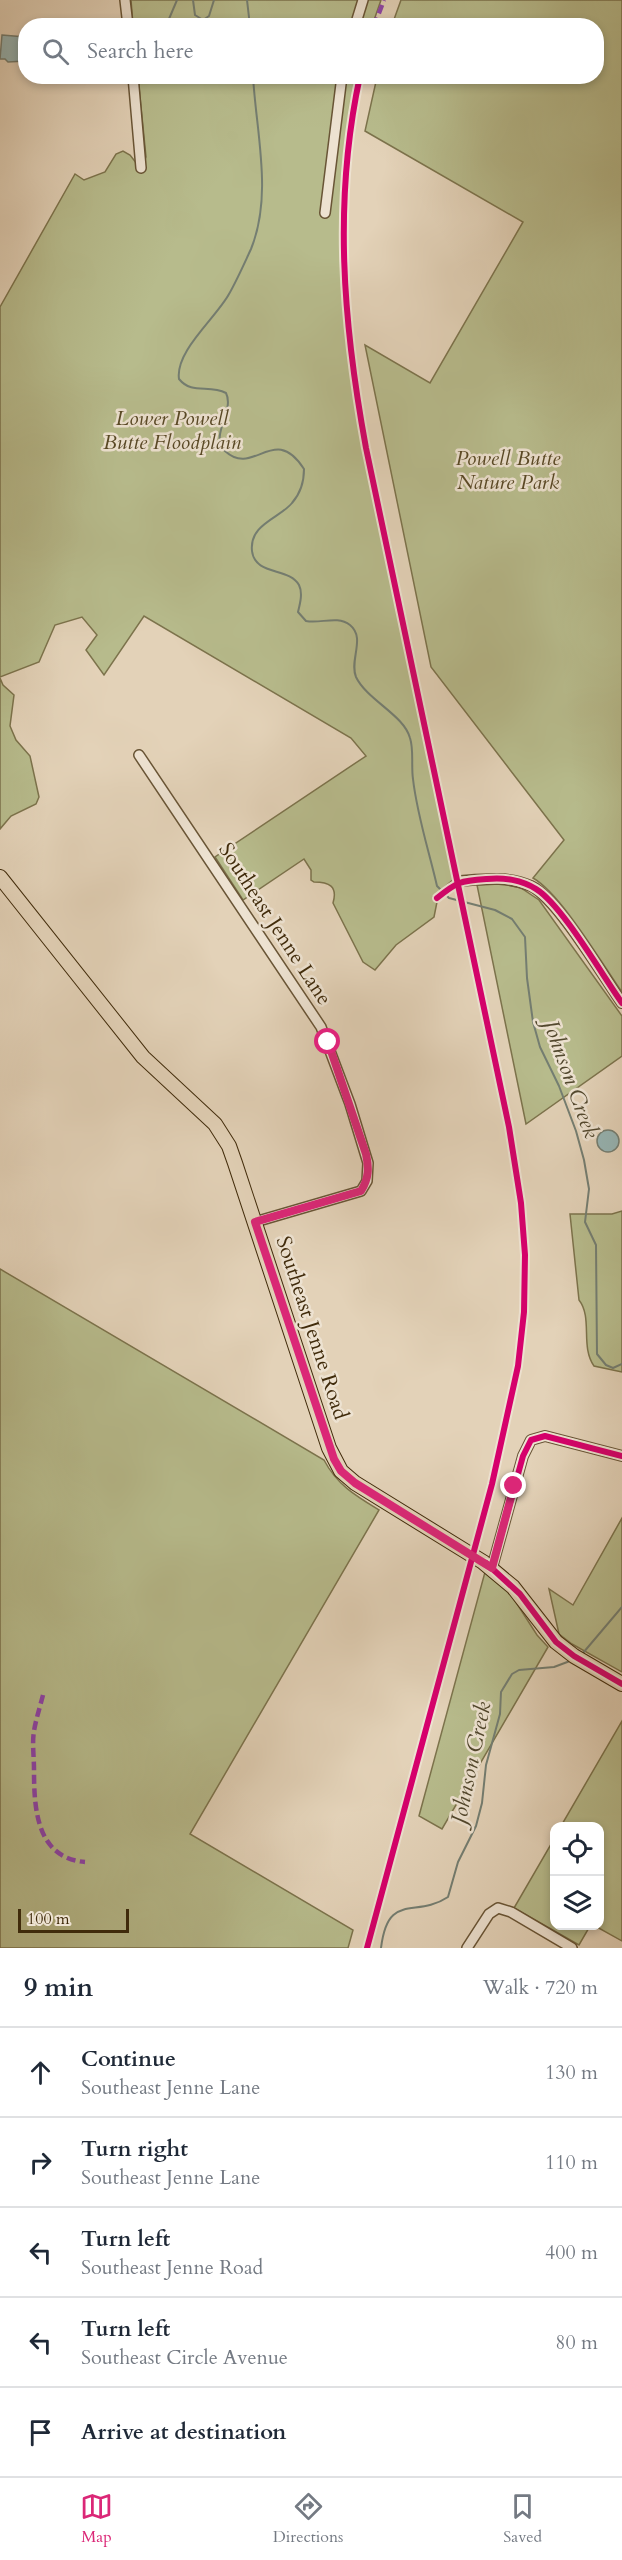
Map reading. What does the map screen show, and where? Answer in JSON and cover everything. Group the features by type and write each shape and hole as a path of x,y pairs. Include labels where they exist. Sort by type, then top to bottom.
{"main road":[{"name":"Southeast Jenne Road","path":"0,877 143,1057 199,1108 220,1131 232,1154 329,1448 338,1466 355,1483 492,1568 520,1594 549,1634 566,1650 622,1684"}],"street":[{"path":"125,0 127,18"},
{"path":"357,18 363,0"},
{"path":"134,84 141,168"},
{"path":"326,213 341,84"},
{"name":"Southeast Jenne Lane","path":"140,755 321,1027 350,1104 368,1163 367,1181 361,1191 255,1222"},
{"path":"461,881 504,879 521,882 539,891 560,913 622,1003"},
{"path":"492,1568 526,1446 531,1440 545,1436 622,1456"},
{"path":"468,1948 489,1914 498,1908 511,1912 572,1948"}],"green space":[{"path":"131,0 381,0 375,18 132,18"},
{"name":"Powell Butte Nature Park","path":"401,0 622,0 622,992 568,913 544,886 533,878 564,840 431,667 365,345 430,383 523,222 365,131 375,84 604,84 604,18 395,18"},
{"name":"Lower Powell Butte Floodplain","path":"139,84 356,84 342,199 345,317 355,400 455,878 433,897 437,902 434,917 396,945 375,970 363,962 333,903 333,889 328,884 311,880 311,870 304,859 243,900 215,857 366,756 351,738 144,616 104,675 86,650 97,635 82,617 55,625 39,662 0,677 0,307 75,174 84,180 105,172 116,154 123,151 130,155 141,169 146,157"},
{"path":"0,678 3,685 14,695 10,726 16,740 30,756 39,797 36,804 11,816 0,829"},
{"path":"500,883 521,888 539,900 622,1016 622,1056 526,1124 477,885"},
{"path":"622,1211 622,1372 594,1366 590,1358 585,1315 579,1300 570,1214 612,1214"},
{"path":"0,1269 324,1460 341,1483 379,1510 190,1834 353,1930 348,1948 0,1948"},
{"path":"622,1518 622,1672 572,1644 559,1634 549,1589 573,1605"},
{"path":"485,1572 510,1593 537,1635 548,1647 442,1829 419,1816"},
{"path":"622,1721 622,1941 602,1930 604,1822 563,1822"},
{"path":"550,1846 550,1928 514,1908"},
{"path":"553,1930 588,1930 579,1945"}],"water":[{"path":"2,35 18,36 18,61 8,62 0,59"},
{"path":"608,1130 616,1133 619,1141 616,1149 608,1152 600,1149 597,1141 600,1133"}],"waterway":[{"path":"169,18 177,0"},
{"path":"193,0 195,15 200,18"},
{"path":"206,18 209,16 214,0"},
{"name":"Johnson Creek","path":"247,0 249,18"},
{"name":"Johnson Creek","path":"254,84 262,185 258,228 251,249 229,294 183,357 179,368 179,379 189,387 220,390 226,393 227,408 220,438 225,451 235,458 245,459 264,452 283,450 293,456 304,469 301,487 295,499 255,534 252,542 254,559 266,568 294,579 299,585 301,595 298,612 306,621 340,621 355,630 357,636 354,664 356,677 368,693 401,722 410,738 415,792 437,886 449,898 495,910 512,919 525,937 527,978 533,1022 540,1047 559,1086 576,1131 584,1160 589,1189 585,1222 596,1245 597,1354 606,1365 613,1368 622,1364"},
{"name":"Johnson Creek","path":"583,1653 622,1607"},
{"name":"Johnson Creek","path":"381,1948 390,1919 397,1913 405,1909 436,1903 448,1897 458,1862 476,1826 482,1803 486,1765 500,1714 501,1692 512,1674 519,1670 554,1667 570,1661"}],"marked path":[{"path":"377,18 384,0"},
{"path":"43,1695 33,1740 37,1815 47,1841 56,1851 69,1858 85,1862"}],"cycle path":[{"path":"359,84 346,169 344,216 347,308 358,401 509,1127 521,1203 525,1255 524,1312 518,1366 492,1484 367,1948"},
{"path":"437,898 450,888 465,881 499,878 525,883 536,889 558,910 622,1003"},
{"path":"492,1568 523,1456 531,1440 545,1436 622,1456"},
{"path":"486,1563 520,1594 556,1642 574,1656 622,1684"}],"route":[{"path":"328,1042 366,1154 369,1170 367,1181 361,1191 255,1222 329,1448 341,1471 348,1478 492,1568 514,1486"}]}
